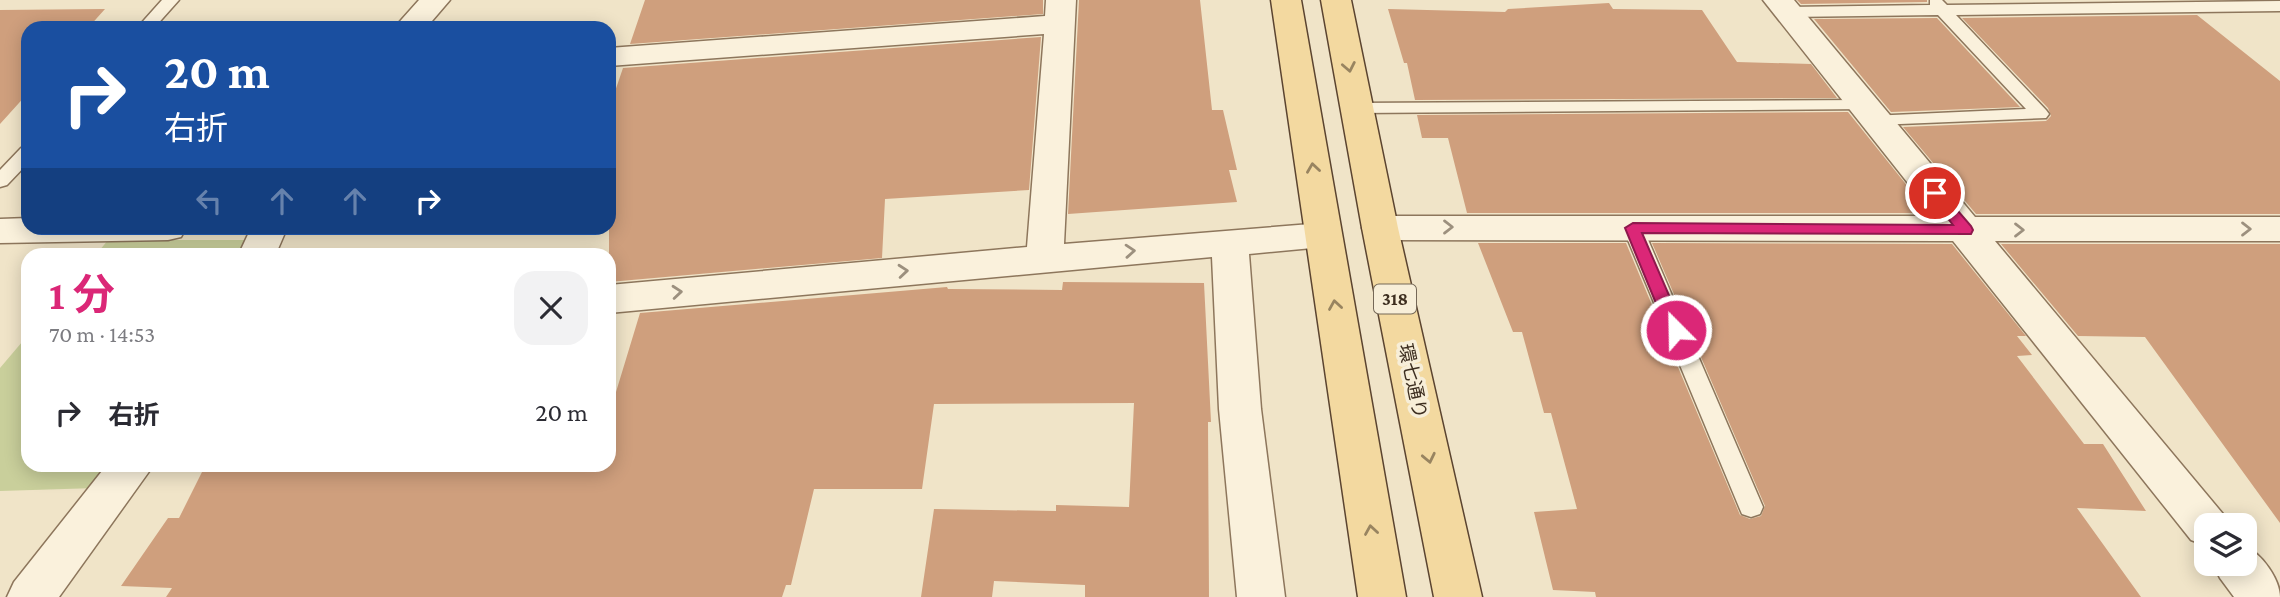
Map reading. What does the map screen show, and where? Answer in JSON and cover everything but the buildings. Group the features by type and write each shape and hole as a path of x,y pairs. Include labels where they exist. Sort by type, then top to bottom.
{"main road":[{"path":"1286,0 1296,48 1323,235 1382,597"},
{"name":"環七通り","path":"1336,0 1380,228 1458,597"}],"street":[{"path":"416,21 435,0"},
{"path":"1783,6 2196,513"},
{"path":"616,56 1060,12 1045,258"},
{"path":"1380,228 2280,229"},
{"path":"0,232 21,232"},
{"path":"616,298 1323,235"},
{"path":"1230,244 1240,409 1261,597"},
{"path":"31,597 126,472"},
{"path":"2246,576 2263,597"}],"lane":[{"path":"152,21 171,0"},
{"path":"1783,6 2207,3 2280,6"},
{"path":"1357,108 2040,114 1937,5"},
{"path":"0,181 21,159"},
{"path":"1633,228 1751,507"}],"green space":[{"path":"108,240 245,240 241,248 102,248"},
{"path":"21,343 21,472 108,472 97,488 0,491 0,368"}],"route":[{"path":"1676,330 1633,228 1965,230 1935,193"}]}
